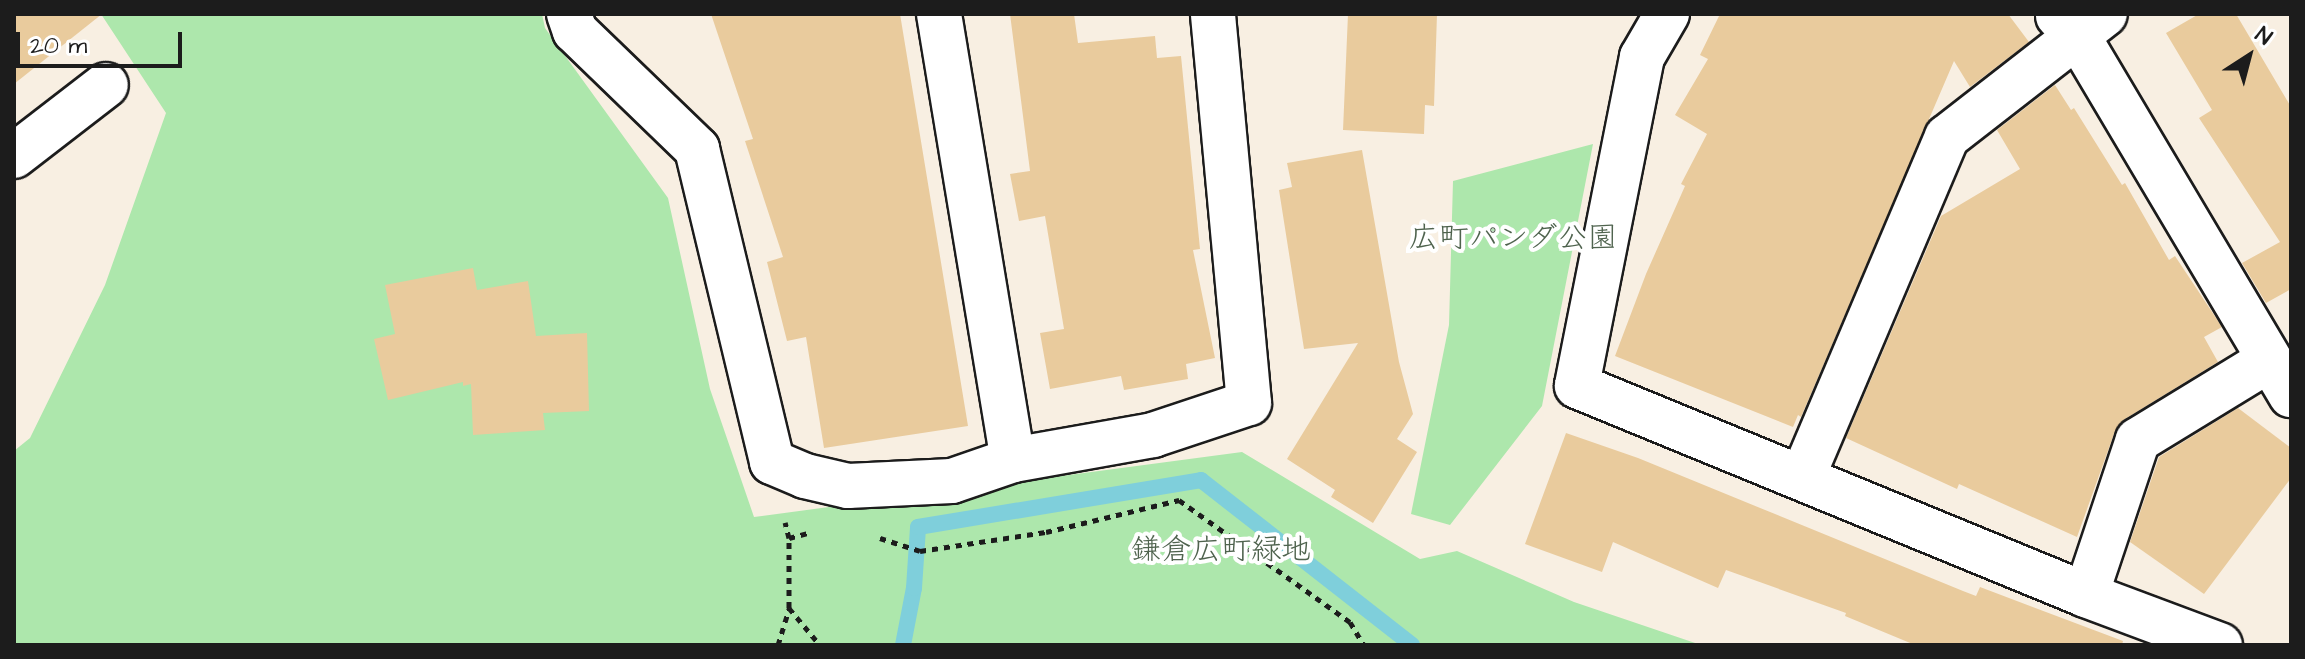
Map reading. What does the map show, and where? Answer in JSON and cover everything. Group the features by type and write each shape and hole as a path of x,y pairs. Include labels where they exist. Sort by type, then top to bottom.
{"street":[{"path":"569,14 575,31 697,149 772,462 805,476 848,486 952,481 1013,460 1153,435 1249,403 1213,14"},
{"path":"939,14 1013,460"},
{"path":"1667,14 1642,57 1577,386 1803,476 2086,595 2220,645"},
{"path":"1803,476 1947,137 2079,21 2280,377 2138,440 2086,595"},
{"path":"14,156 106,85"}],"path":[{"path":"772,462 789,538 789,608 778,645"},
{"path":"872,535 920,551 1046,532 1179,500 1350,622 1364,645"},
{"path":"789,538 816,531"},
{"path":"789,608 820,645"}],"green space":[{"name":"鎌倉広町緑地","path":"101,14 542,14 545,28 668,198 710,389 754,517 1242,452 1420,559 1457,551 1574,602 1701,645 14,645 14,451 30,438 105,285 166,113"},
{"name":"広町パンダ公園","path":"1593,144 1542,406 1450,525 1411,514 1449,325 1453,181"}],"building":[{"path":"14,14 102,14 14,84"},
{"path":"711,14 900,14 968,426 824,448 806,337 787,341 767,262 783,257 745,141 753,139"},
{"path":"1010,14 1074,14 1078,43 1155,36 1157,58 1181,56 1200,249 1193,250 1215,358 1186,364 1188,379 1124,390 1121,376 1050,389 1040,333 1064,329 1045,216 1019,221 1010,174 1030,171"},
{"path":"1348,14 1437,14 1434,106 1425,105 1424,134 1343,130"},
{"path":"1720,14 2008,14 2029,42 1970,87 1954,61 1801,417 1798,415 1793,427 1615,356 1646,274 1685,186 1681,184 1707,134 1675,115 1708,59 1700,55"},
{"path":"2199,14 2236,14 2291,107 2291,289 2266,303 2242,263 2280,242 2199,118 2212,110 2166,33"},
{"path":"2055,85 2071,110 2074,108 2122,185 2125,183 2169,260 2175,256 2222,327 2204,337 2218,362 2125,419 2115,431 2077,537 1959,484 1957,489 1846,438 1941,216 2020,169 1997,130"},
{"path":"1362,150 1399,362 1413,414 1397,439 1417,452 1373,523 1331,497 1335,490 1287,459 1358,343 1304,349 1279,190 1292,187 1287,163"},
{"path":"473,268 477,290 528,281 536,336 587,333 589,411 543,413 545,430 473,435 471,384 463,386 463,382 388,400 374,339 395,334 385,285"},
{"path":"2238,408 2291,448 2291,478 2204,594 2130,542 2159,457"},
{"path":"1566,433 1638,458 1976,596 1980,587 2123,641 2122,645 1915,645 1845,616 1846,613 1726,570 1718,588 1613,542 1602,572 1525,544"}],"waterway":[{"path":"903,645 914,588 918,527 1201,480 1412,645"}]}
